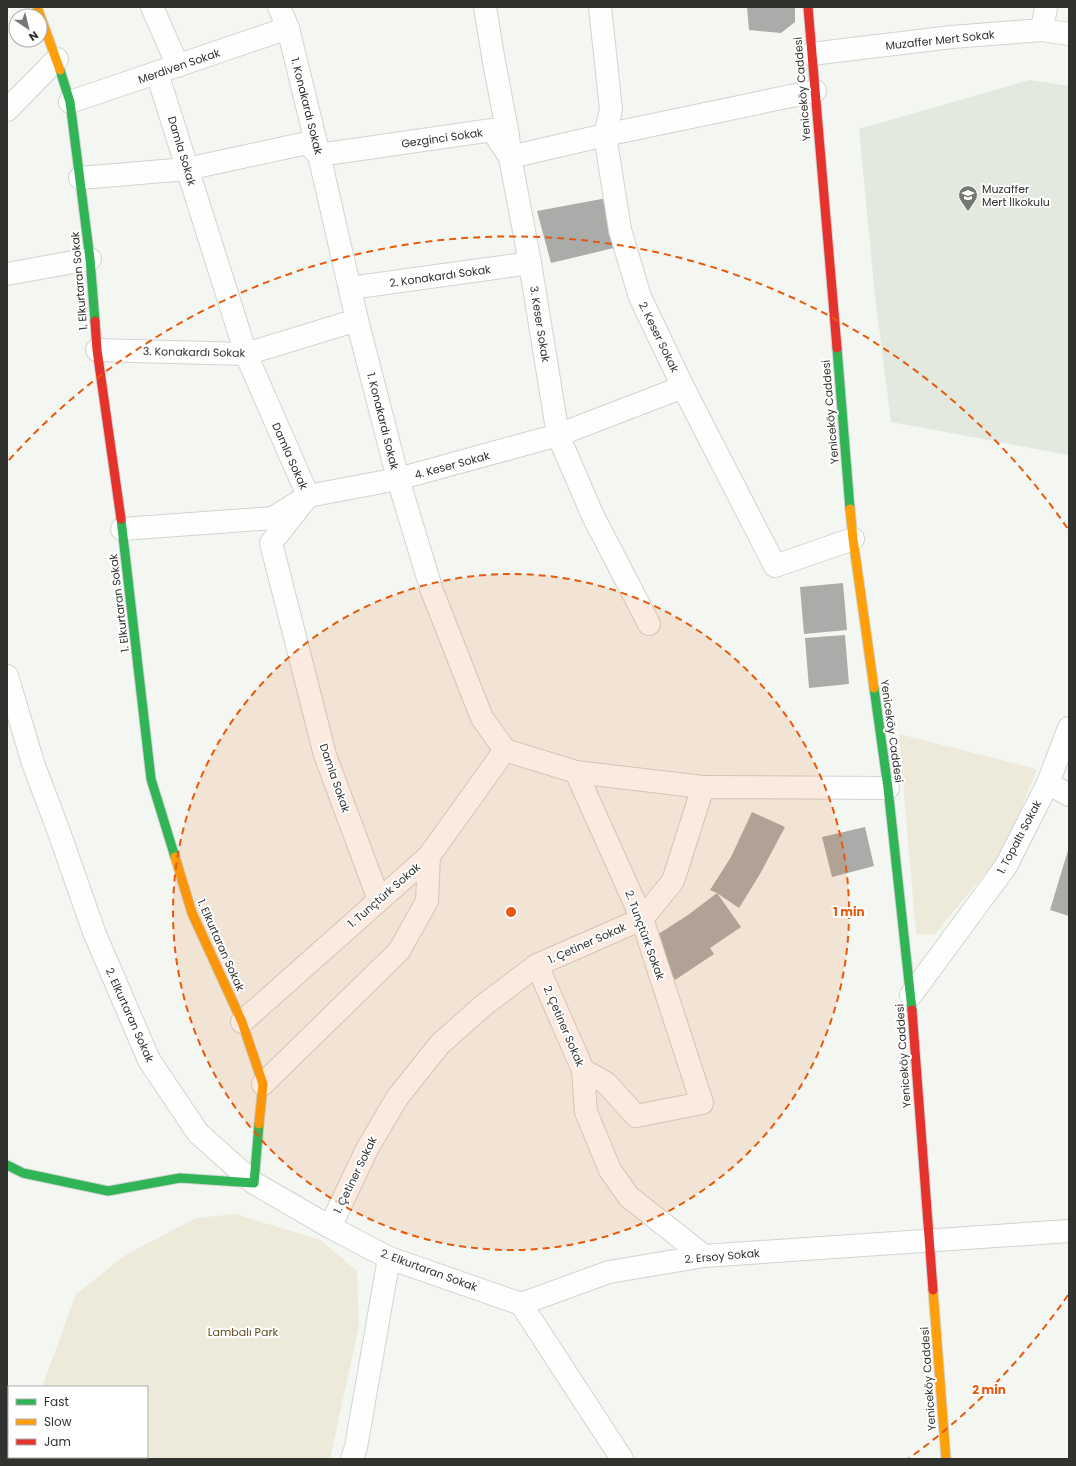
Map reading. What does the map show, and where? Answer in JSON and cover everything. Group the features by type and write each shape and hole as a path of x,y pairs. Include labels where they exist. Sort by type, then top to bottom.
{"street":[{"name":"1. Elkurtaran Sokak","path":"37,7 57,59 70,102 90,259 97,350 122,529 151,779 192,913 242,1022 263,1084 254,1183"},
{"path":"152,7 178,66"},
{"name":"1. Konakardı Sokak","path":"279,7 288,28 357,320 398,480 432,591 482,718 506,750"},
{"name":"3. Keser Sokak","path":"485,7 508,135 510,157 530,263 558,435 593,516 649,624"},
{"name":"2. Keser Sokak","path":"600,7 611,110 605,135 620,230 640,298 683,387 775,566 853,539"},
{"name":"Yeniceköy Caddesi","path":"808,7 853,539 888,788 911,995 946,1459"},
{"path":"1042,30 1046,7"},
{"name":"Merdiven Sokak","path":"70,102 288,28"},
{"name":"Muzaffer Mert Sokak","path":"811,54 952,37 1042,30 1069,34"},
{"path":"7,110 57,59"},
{"name":"Damla Sokak","path":"157,73 246,354 308,496 271,543 325,755 379,900"},
{"path":"510,157 605,135 814,92"},
{"name":"Gezginci Sokak","path":"319,155 492,130 510,157"},
{"path":"80,178 187,169 307,143 319,155"},
{"path":"7,274 90,259"},
{"name":"2. Konakardı Sokak","path":"350,288 530,263"},
{"name":"3. Konakardı Sokak","path":"97,350 246,354 357,320"},
{"name":"4. Keser Sokak","path":"122,529 273,518 308,496 398,480 558,435 683,387"},
{"name":"2. Elkurtaran Sokak","path":"7,676 33,762 94,932 149,1060 198,1133 254,1183 330,1227 389,1258 521,1304"},
{"name":"1. Topaltı Sokak","path":"911,995 1006,866 1048,783 1069,728"},
{"path":"506,750 576,772 702,787 888,788"},
{"name":"1. Tunçtürk Sokak","path":"242,1022 429,856 506,750"},
{"name":"2. Tunçtürk Sokak","path":"576,772 642,919 702,1103 636,1116 606,1083 583,1070"},
{"path":"1048,783 1069,796"},
{"name":"1. Çetiner Sokak","path":"330,1227 367,1149 398,1098 440,1044 484,1005 537,965 642,919 673,881 702,787"},
{"path":"263,1084 399,951 427,901 429,856"},
{"name":"2. Çetiner Sokak","path":"537,965 583,1070 586,1112 610,1170 628,1197 704,1256"},
{"path":"7,1165 23,1173 108,1191 180,1178 254,1183"},
{"name":"2. Ersoy Sokak","path":"521,1304 609,1272 704,1256 1069,1231"},
{"path":"354,1453 389,1258"},
{"path":"521,1304 622,1459"}],"shaded area":[{"name":"Muzaffer Mert İlkokulu","path":"1029,80 1069,86 1069,455 891,422 875,296 859,129"}],"green space":[{"path":"899,734 1037,769 1005,849 935,934 916,935"},
{"name":"Lambalı Park","path":"235,1214 321,1240 357,1271 359,1326 330,1459 16,1459 148,1458 148,1386 42,1386 76,1294 127,1254 196,1218"}],"building":[{"path":"747,7 795,7 795,22 781,33 749,30"},
{"path":"607,198 618,247 551,263 537,211"},
{"path":"843,583 847,630 804,634 800,587"},
{"path":"845,635 849,684 809,688 805,638"},
{"path":"752,812 785,827 760,874 739,908 710,890 731,857"},
{"path":"865,827 874,866 832,877 822,837"},
{"path":"1069,847 1069,916 1050,910"},
{"path":"717,893 741,927 710,948 714,954 675,980 649,940 688,915"}],"traffic: fast":[{"path":"60,70 70,102 90,259 95,321"},
{"path":"837,348 850,509"},
{"path":"121,519 151,779 175,857"},
{"path":"874,688 888,788 912,1010"},
{"path":"7,1165 23,1173 108,1191 180,1178 254,1183 259,1124"}],"traffic: slow":[{"path":"37,7 60,70"},
{"path":"850,509 874,688"},
{"path":"175,857 192,913 242,1022 263,1084 259,1124"},
{"path":"933,1290 946,1459"}],"traffic: jam":[{"path":"808,7 837,348"},
{"path":"95,321 97,350 121,519"},
{"path":"912,1010 933,1290"}],"place":[{"name":"Muzaffer Mert İlkokulu","path":"968,212"}]}
